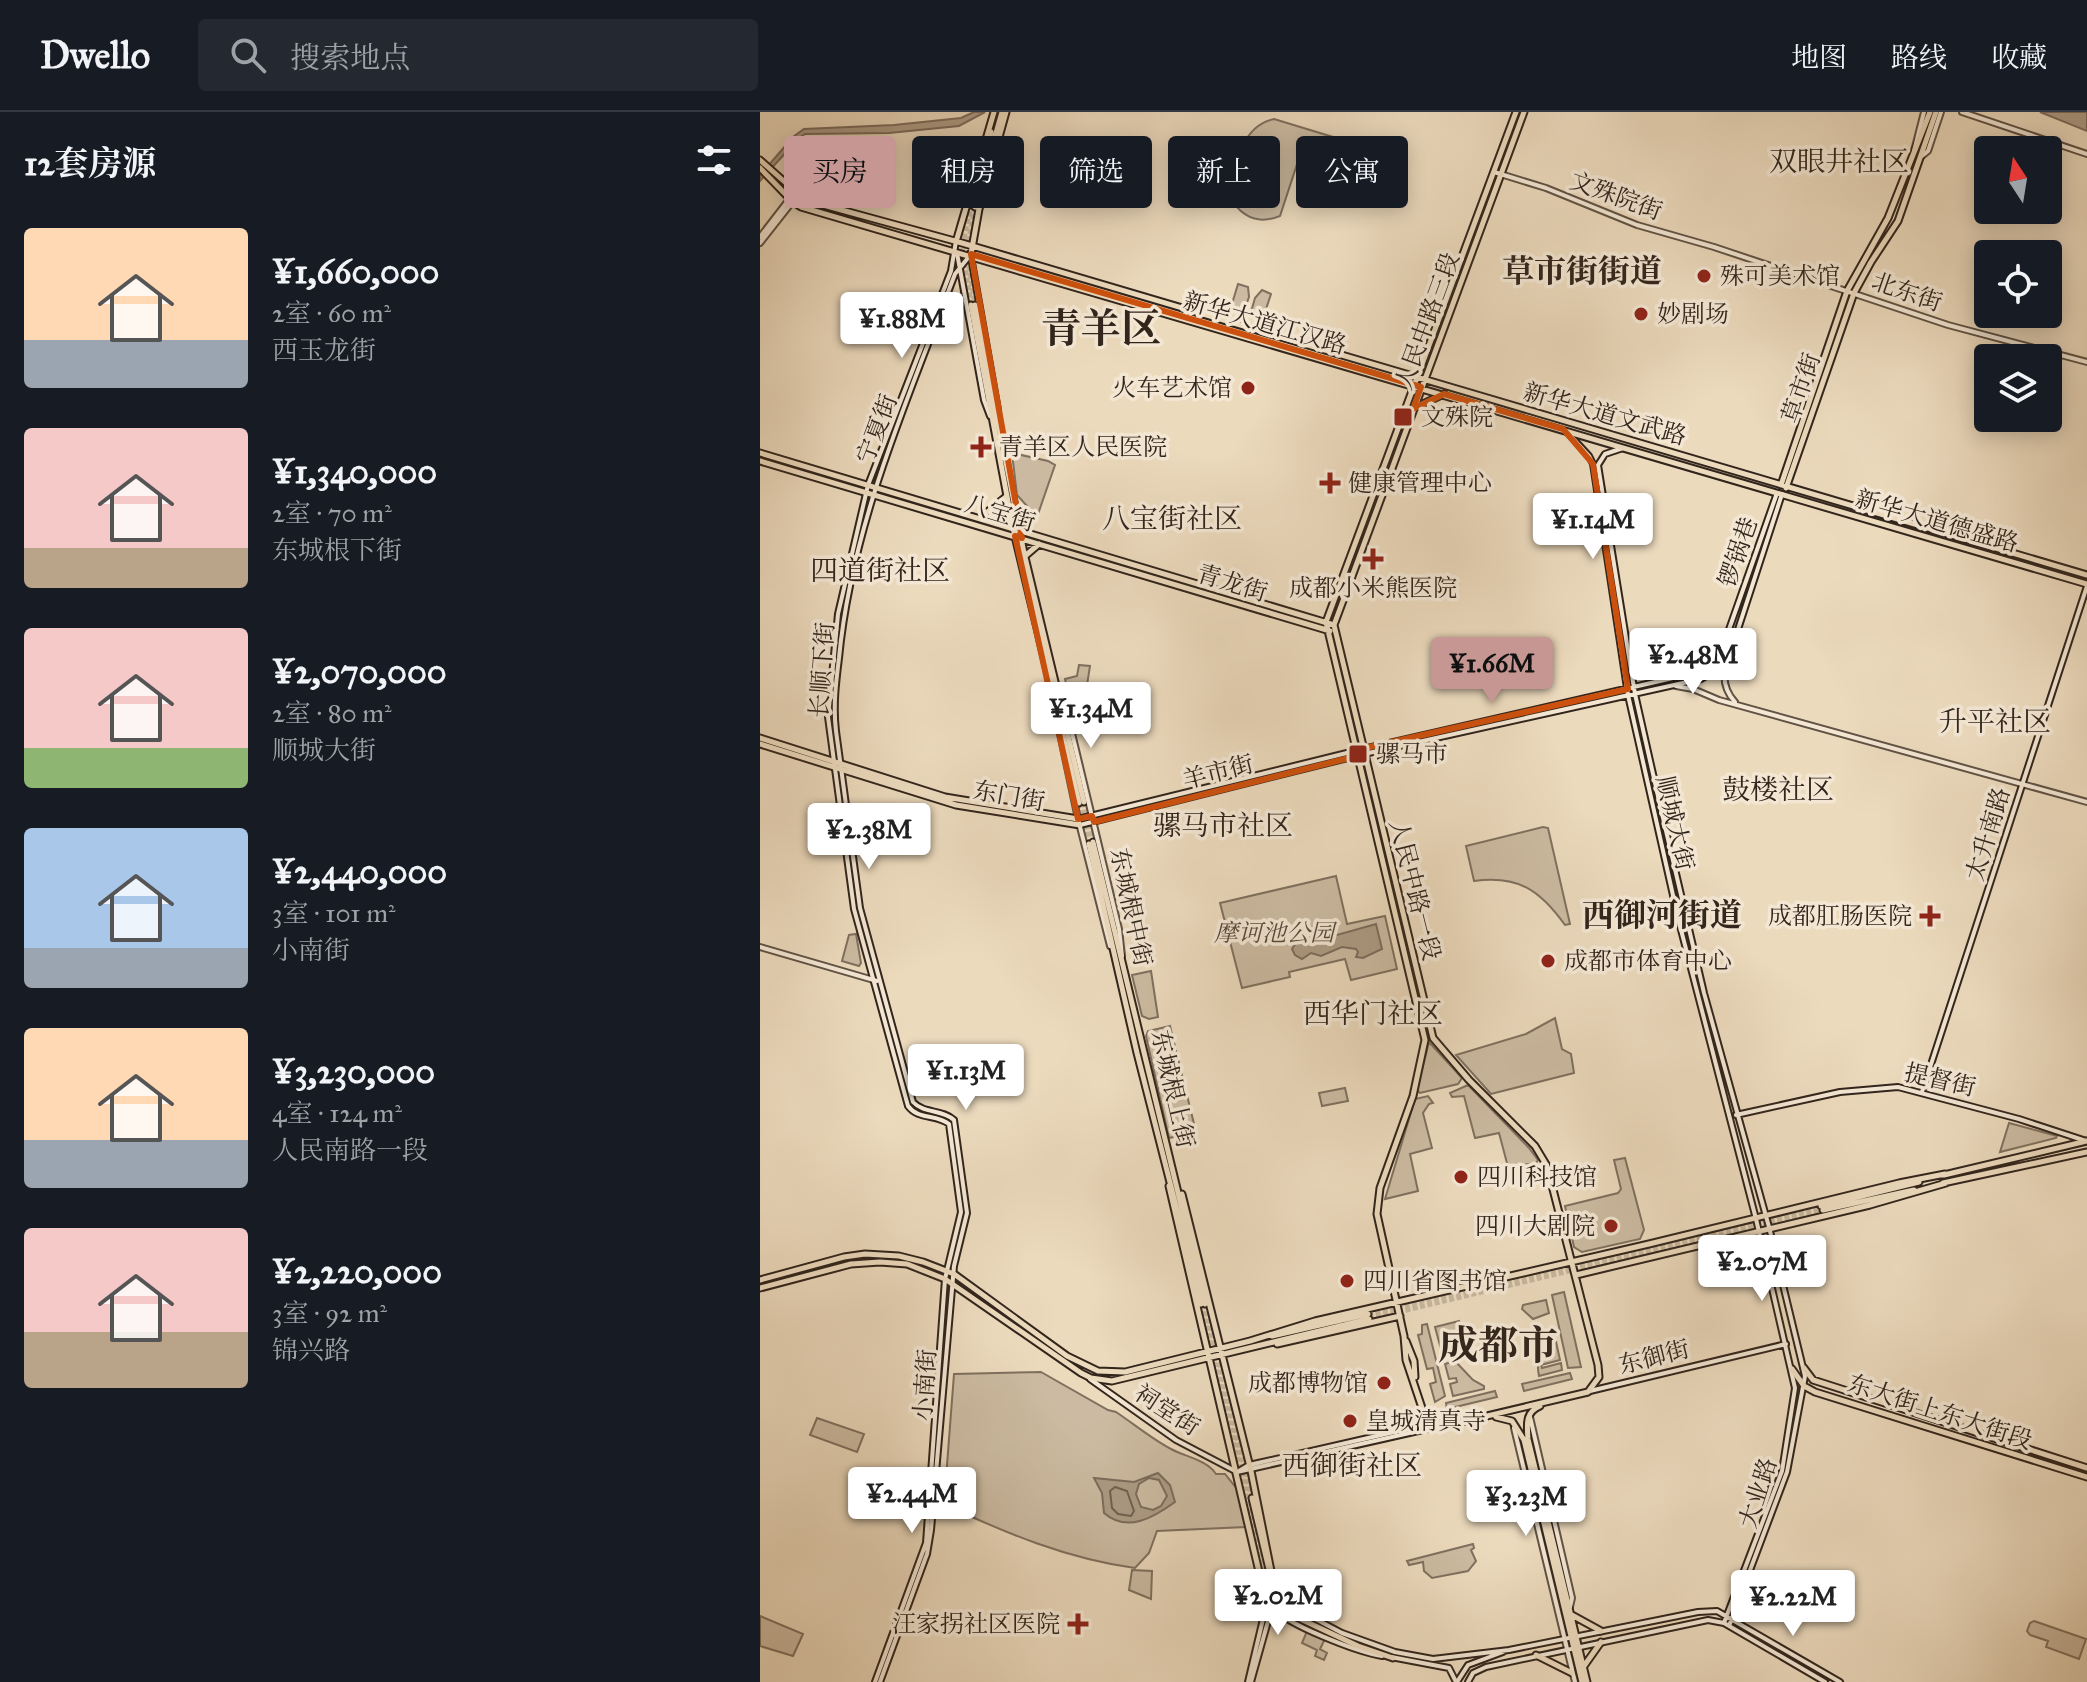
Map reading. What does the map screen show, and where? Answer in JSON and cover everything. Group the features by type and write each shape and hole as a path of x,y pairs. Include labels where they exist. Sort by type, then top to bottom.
{"main road":[{"path":"993,136 1000,112"},
{"path":"993,136 1000,112"},
{"name":"人民中路三段","path":"1326,622 1421,378 1497,173 1516,112"},
{"name":"人民中路三段","path":"1497,173 1524,112"},
{"path":"1851,292 1898,221 1922,156 1930,122 1927,112"},
{"path":"1851,292 1882,231 1914,154 1930,122 1939,112"},
{"path":"1962,112 2087,154"},
{"path":"761,164 784,187"},
{"name":"文殊院街","path":"1497,173 1546,188 1612,217 1745,257"},
{"path":"760,237 785,208"},
{"path":"760,243 786,208"},
{"name":"新华大道江汉路","path":"805,208 1418,386"},
{"name":"新华大道江汉路","path":"834,208 1421,378"},
{"path":"972,208 957,251 984,400 996,424"},
{"path":"973,208 971,254 997,395 996,424 1007,496 1082,802"},
{"name":"宁夏街","path":"871,486 957,251"},
{"name":"宁夏街","path":"871,486 960,268 971,254"},
{"name":"北东街","path":"1745,257 1954,326 2087,362"},
{"name":"草市街","path":"1780,494 1851,292"},
{"path":"973,305 1016,529"},
{"name":"新华大道文武路","path":"1421,378 1784,486"},
{"name":"人民中路三段","path":"1335,633 1334,625 1413,409 1418,386"},
{"name":"新华大道文武路","path":"1418,386 1780,494"},
{"path":"1413,409 1444,394"},
{"name":"顺城大街","path":"1563,429 1593,464 1632,690 1688,926 1804,1368"},
{"name":"顺城大街","path":"1625,448 1605,454 1598,465 1632,690"},
{"name":"八宝街","path":"760,453 1016,529 1119,564"},
{"name":"八宝街","path":"760,461 1039,544 1119,564"},
{"name":"长顺下街","path":"837,765 835,704 843,615 871,486"},
{"name":"新华大道德盛路","path":"1784,486 2087,575"},
{"name":"新华大道德盛路","path":"1780,494 2087,585"},
{"name":"锣锅巷","path":"1632,690 1682,678 1711,665 1720,655 1780,494"},
{"name":"锣锅巷","path":"1737,703 1728,693 1724,679 1780,494"},
{"path":"980,518 1007,496"},
{"path":"1018,537 1056,696"},
{"path":"1025,556 1039,544"},
{"name":"青龙街","path":"1119,564 1334,625"},
{"name":"青龙街","path":"1119,564 1335,633"},
{"name":"太升南路","path":"1922,1092 2087,585"},
{"path":"1326,622 1328,630"},
{"name":"人民中路一段","path":"1328,630 1433,1038 1469,1080 1535,1146 1547,1166 1599,1367 1599,1377 1588,1392"},
{"name":"人民中路一段","path":"1335,633 1425,1040 1415,1086 1387,1163 1377,1204 1396,1302 1414,1361 1423,1411"},
{"path":"1360,752 1632,690 1676,686 1701,679 1729,657"},
{"path":"1676,686 2087,802"},
{"path":"1360,752 1628,695 1632,690"},
{"name":"顺城大街","path":"1628,695 1679,922 1792,1369"},
{"name":"东城根中街","path":"1056,696 1071,729 1119,929 1119,958 1127,1007"},
{"name":"东城根中街","path":"1056,696 1054,717 1106,936 1119,958 1134,1005"},
{"name":"东门街","path":"760,741 945,797 1079,822"},
{"name":"羊市街","path":"1079,822 1360,752"},
{"path":"837,765 854,909 873,980"},
{"path":"837,765 860,908 880,982"},
{"path":"1091,843 1119,958"},
{"path":"760,947 880,982"},
{"name":"小南街","path":"873,980 908,1106 914,1113 945,1120 949,1124 961,1212 945,1279 926,1543 878,1682"},
{"name":"小南街","path":"878,1682 930,1541 952,1284 967,1213 954,1120 944,1114 919,1108 913,1102 880,982"},
{"name":"东城根上街","path":"1134,1005 1203,1304 1168,1177"},
{"name":"东城根上街","path":"1127,1007 1263,1589"},
{"path":"1425,1040 1433,1038"},
{"name":"提督街","path":"1736,1115 1864,1089 1898,1087 2086,1141"},
{"path":"1576,1275 1759,1230 1821,1208 1945,1174 2086,1141"},
{"path":"760,1288 843,1265 867,1262 907,1264 945,1279 1081,1373 1112,1381 1252,1349 1370,1316 1396,1302 1766,1216 1905,1196 1946,1183 2087,1152"},
{"name":"东城根上街","path":"1177,1182 1186,1203 1250,1468 1274,1586"},
{"path":"760,1280 844,1257 865,1254 899,1256 954,1274 1067,1356 1091,1369 1125,1372 1370,1316 1400,1316"},
{"name":"东御街","path":"1449,1425 1786,1344"},
{"name":"大业路","path":"1726,1624 1787,1472 1804,1386 1804,1368"},
{"name":"东大街上东大街段","path":"1804,1368 1813,1380 2087,1468"},
{"path":"1792,1369 1804,1386"},
{"name":"大业路","path":"1730,1616 1782,1471 1795,1398 1792,1369"},
{"name":"祠堂街","path":"1081,1373 1158,1429 1237,1472"},
{"name":"东大街上东大街段","path":"1804,1386 2087,1477"},
{"path":"1835,1398 1834,1389 1838,1388"},
{"path":"1559,1399 1536,1407 1529,1414 1528,1439 1570,1612 1570,1637"},
{"path":"1237,1472 1412,1428 1419,1423 1423,1411 1434,1421 1449,1425"},
{"path":"1475,1419 1503,1417 1512,1421 1524,1440 1570,1637 1584,1682"},
{"path":"1250,1468 1449,1425"},
{"path":"1252,1498 1266,1565 1274,1586 1289,1605 1361,1641 1423,1659 1459,1656 1509,1650 1708,1610 1730,1616 1840,1682"},
{"path":"1250,1682 1272,1607 1274,1586"},
{"path":"1263,1589 1272,1607 1299,1624 1352,1649 1449,1668 1456,1682 1468,1665 1509,1650"},
{"path":"1250,1682 1263,1619 1263,1589"},
{"path":"1570,1612 1601,1631"},
{"path":"1294,1616 1358,1646 1393,1658"},
{"path":"1468,1682 1473,1673 1486,1667 1699,1621 1726,1624 1825,1682"},
{"path":"1583,1667 1601,1642"},
{"path":"1573,1647 1583,1667 1584,1682"},
{"path":"1573,1647 1572,1673 1575,1682"},
{"path":"1536,1655 1572,1673"}],"highlighted area":[{"path":"971,254 1421,387 1413,409 1444,394 1563,429 1593,464 1628,689 1356,750 1357,756 1094,822 1092,816 1078,819 1015,536 1022,538"}],"green space":[{"path":"1274,119 1330,136 1296,136 1296,167 1280,216 1265,220 1251,218 1238,208 1280,208 1280,136 1248,136 1263,123"},
{"path":"1238,284 1248,287 1249,297 1244,311 1231,307"},
{"path":"1262,290 1271,294 1264,315 1251,312 1255,298"},
{"path":"1012,453 1055,465 1037,517 1017,495"},
{"path":"1079,665 1090,666 1084,704 1070,702 1065,679 1077,676"},
{"path":"1548,828 1570,924 1565,925 1537,894 1516,883 1474,881 1466,846"},
{"name":"摩诃池公园","path":"1336,876 1347,924 1385,916 1397,969 1351,980 1345,959 1289,972 1290,977 1242,988 1220,903"},
{"path":"856,934 859,966 842,961 849,935"},
{"path":"1151,971 1158,1017 1149,1019 1142,1016 1132,975"},
{"path":"1555,1018 1562,1049 1571,1054 1574,1073 1491,1094 1456,1055 1526,1034"},
{"path":"1170,1026 1196,1132 1169,1138 1146,1036 1148,1031"},
{"path":"1429,1042 1462,1078 1458,1084 1420,1093 1417,1090"},
{"path":"1468,1085 1529,1148 1538,1160 1536,1163 1508,1167 1499,1133 1475,1138 1464,1096 1452,1097 1450,1093"},
{"path":"1345,1088 1348,1101 1322,1106 1319,1093"},
{"path":"1428,1096 1433,1103 1423,1113 1432,1148 1410,1154 1418,1191 1385,1199 1415,1099"},
{"path":"2009,1123 2057,1136 2000,1152"},
{"path":"1625,1158 1644,1230 1640,1239 1582,1252 1574,1247 1565,1206 1618,1193 1621,1189 1614,1160"},
{"path":"1564,1292 1581,1367 1568,1368 1552,1295"},
{"path":"1546,1300 1549,1313 1533,1319 1522,1309 1523,1305"},
{"path":"1459,1321 1453,1350 1442,1353 1435,1327"},
{"path":"1427,1324 1445,1396 1435,1402 1430,1384 1436,1382 1433,1368 1427,1369 1418,1335 1422,1334 1422,1325"},
{"path":"1555,1337 1560,1360 1541,1365 1542,1368 1561,1363 1562,1370 1539,1376 1540,1352 1546,1342"},
{"path":"1455,1361 1484,1389 1453,1396 1450,1384 1457,1382 1456,1378 1449,1379 1445,1364"},
{"path":"1041,1372 1116,1412 1164,1445 1202,1462 1216,1474 1225,1474 1237,1489 1246,1527 1157,1531 1149,1553 1135,1568 1037,1544 944,1504 954,1374"},
{"path":"1570,1373 1572,1379 1524,1391 1522,1384"},
{"path":"1495,1391 1497,1397 1447,1409 1446,1403"},
{"path":"817,1418 864,1434 857,1452 810,1435"},
{"path":"1473,1544 1471,1550 1476,1561 1468,1571 1432,1578 1424,1571 1423,1562 1409,1565 1407,1561"},
{"path":"1132,1570 1152,1571 1151,1599 1129,1590"},
{"path":"760,1616 803,1634 793,1656 760,1646"},
{"path":"2034,1621 2086,1639 2079,1659 2046,1647 2048,1641 2030,1635 2027,1631"},
{"path":"1307,1631 1325,1639 1320,1649 1327,1653 1324,1660 1315,1656 1317,1650 1302,1643"}],"water":[{"path":"974,112 985,112 959,126 889,133 794,136 804,129 961,118"},
{"path":"2040,112 2087,112 2087,131"},
{"path":"784,147 784,155 760,181 760,175"},
{"path":"1376,924 1382,949 1363,958 1356,957 1356,949 1342,947 1321,956 1311,953 1302,959 1292,949 1299,932 1314,926 1337,935"},
{"path":"1158,1473 1170,1485 1175,1502 1149,1518 1131,1523 1113,1519 1104,1513 1102,1493 1094,1478 1134,1482","holes":["1149,1478 1159,1480 1167,1496 1161,1506 1153,1510 1141,1507 1136,1494 1139,1484"]}],"tunnel":[{"path":"970,208 962,248 971,305"},
{"path":"975,208 967,249 975,305"},
{"path":"1084,802 1093,842"},
{"path":"1079,803 1089,844"},
{"path":"1368,1314 1821,1206"},
{"path":"1369,1319 1823,1210"},
{"path":"1201,1304 1266,1579 1280,1606 1294,1616"},
{"path":"1205,1304 1252,1498"}],"place":[{"name":"殊可美术馆","path":"1704,276"},
{"name":"妙剧场","path":"1641,314"},
{"name":"火车艺术馆","path":"1248,388"},
{"name":"文殊院","path":"1403,417"},
{"name":"青羊区人民医院","path":"981,447"},
{"name":"健康管理中心","path":"1330,483"},
{"name":"成都小米熊医院","path":"1373,559"},
{"name":"骡马市","path":"1358,754"},
{"name":"成都肛肠医院","path":"1930,916"},
{"name":"成都市体育中心","path":"1548,961"},
{"name":"四川科技馆","path":"1461,1177"},
{"name":"四川大剧院","path":"1611,1226"},
{"name":"四川省图书馆","path":"1347,1281"},
{"name":"成都博物馆","path":"1384,1383"},
{"name":"皇城清真寺","path":"1350,1421"},
{"name":"汪家拐社区医院","path":"1078,1624"}],"district":[{"name":"双眼井社区","path":"1839,161"},
{"name":"草市街街道","path":"1582,271"},
{"name":"青羊区","path":"1101,328"},
{"name":"八宝街社区","path":"1172,518"},
{"name":"四道街社区","path":"880,570"},
{"name":"升平社区","path":"1995,721"},
{"name":"鼓楼社区","path":"1778,789"},
{"name":"骡马市社区","path":"1223,825"},
{"name":"西御河街道","path":"1662,915"},
{"name":"西华门社区","path":"1373,1013"},
{"name":"成都市","path":"1498,1345"},
{"name":"西御街社区","path":"1352,1465"}]}
